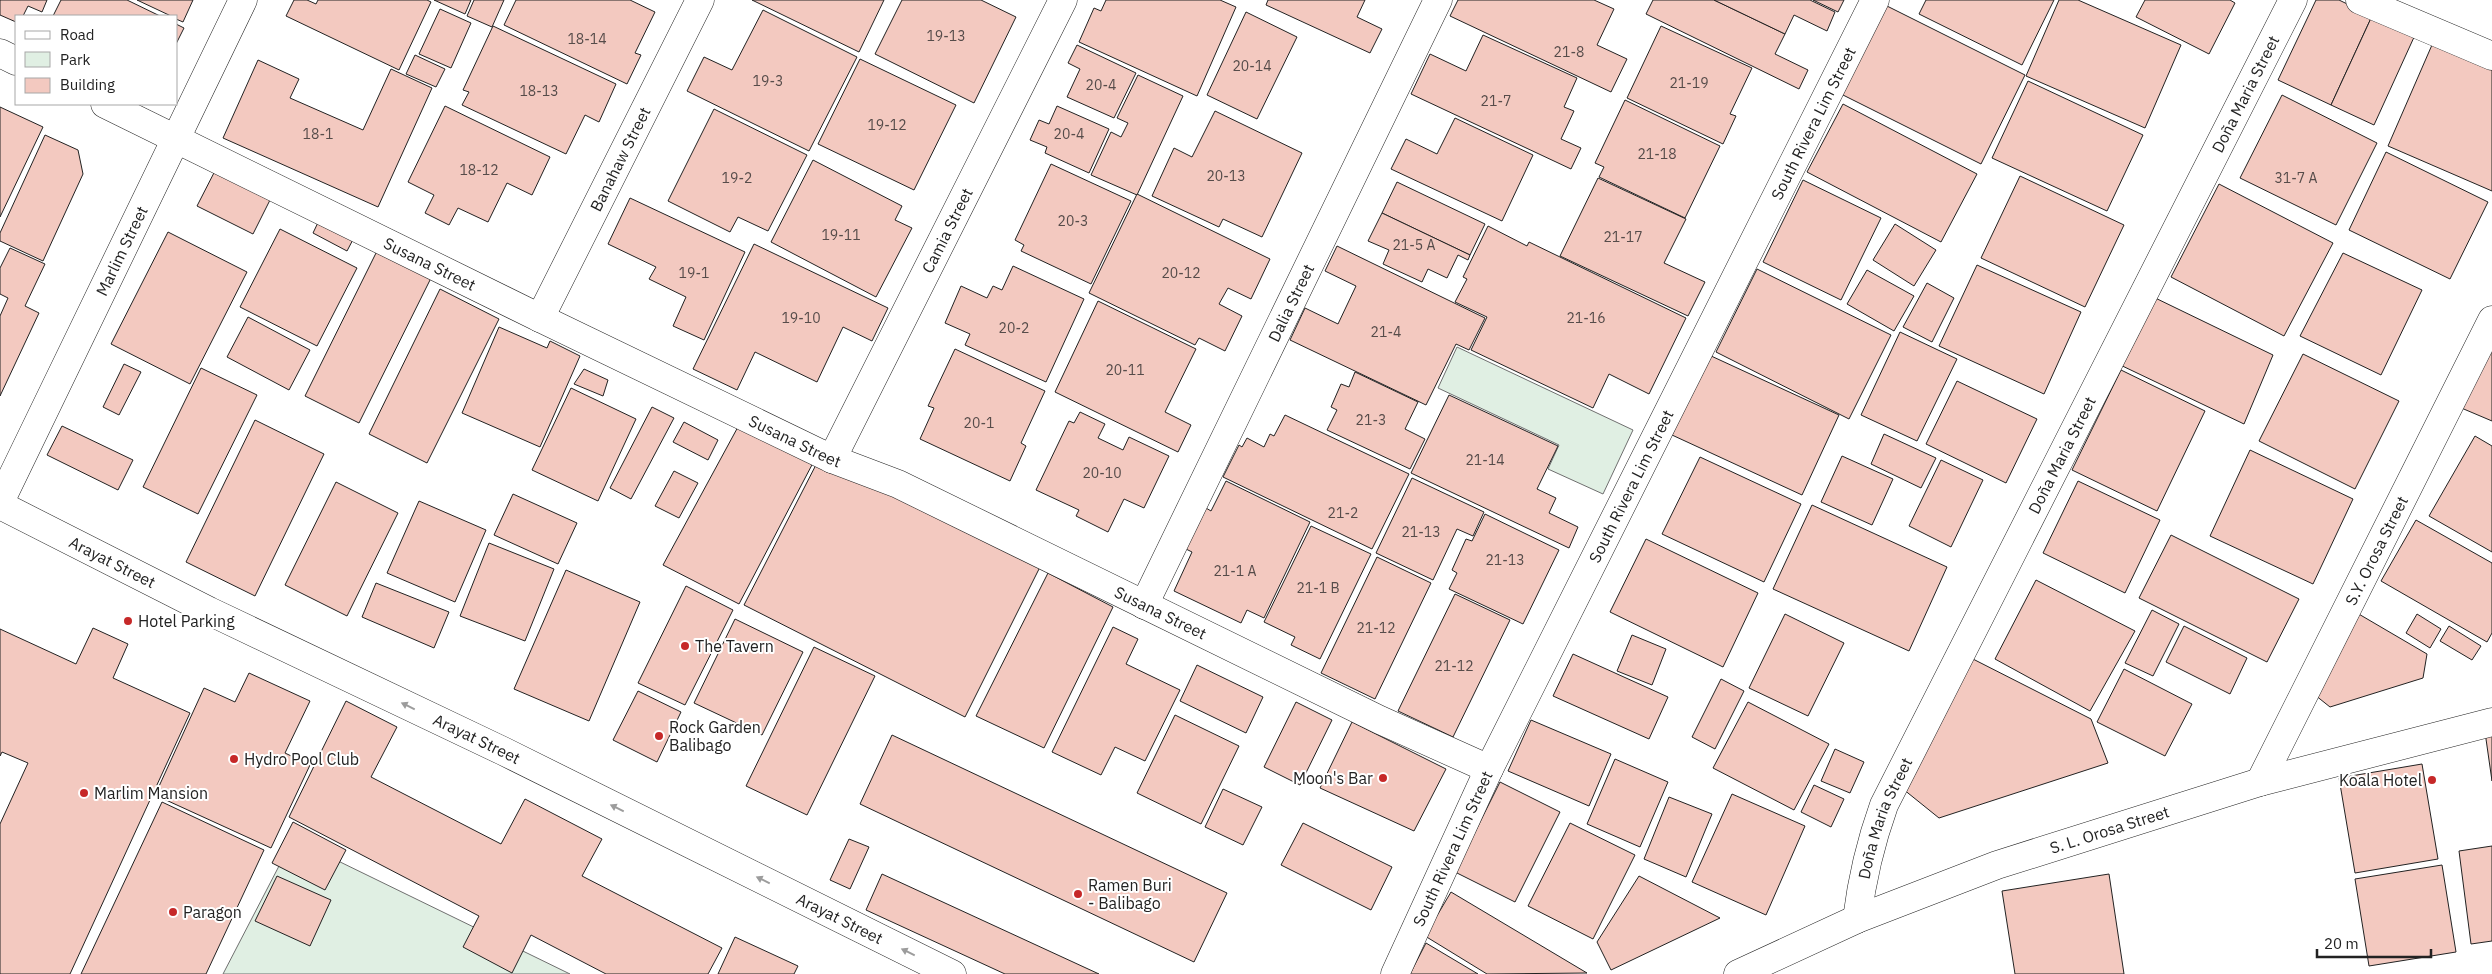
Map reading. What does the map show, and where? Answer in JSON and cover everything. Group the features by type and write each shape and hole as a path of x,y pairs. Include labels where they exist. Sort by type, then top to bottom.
{"street":[{"name":"Marlim Street","path":"0,503 243,0"},
{"name":"Banahaw Street","path":"540,318 700,0"},
{"name":"Camia Street","path":"832,460 1063,0"},
{"name":"Dalia Street","path":"1144,605 1438,0"},
{"name":"South Rivera Lim Street","path":"1395,974 1489,768 1875,0"},
{"name":"Doña Maria Street","path":"1857,919 1861,880 1869,846 1884,805 2292,0"},
{"path":"2360,0 2492,56"},
{"path":"0,53 15,60"},
{"name":"Susana Street","path":"108,105 832,460 898,484 1371,715 1489,768"},
{"name":"S.Y. Orosa Street","path":"2260,782 2492,320"},
{"name":"Arayat Street","path":"0,503 209,611 503,752 952,974"},
{"name":"S. L. Orosa Street","path":"1738,974 1857,919 1997,865 2260,782 2492,722"}],"green space":[{"path":"1457,347 1633,430 1603,494 1548,469 1559,445 1438,388"},
{"path":"293,839 570,974 223,974"}],"building":[{"path":"0,0 47,0 42,12 28,6 24,15 15,15 15,22 0,15"},
{"path":"61,0 127,0 158,15 54,15"},
{"path":"137,0 193,0 183,22 178,20 178,15 169,15"},
{"path":"294,0 307,0 316,4 318,0 427,0 431,2 399,70 286,16"},
{"path":"434,0 471,0 465,14"},
{"path":"474,0 504,0 492,27 467,16"},
{"path":"516,0 630,0 655,12 635,53 641,55 627,84 504,25"},
{"path":"752,0 884,0 859,52"},
{"path":"902,0 981,0 1016,17 974,103 875,54"},
{"path":"1106,0 1220,0 1236,7 1197,96 1079,42 1094,8 1101,11"},
{"path":"1268,0 1365,0 1357,17 1382,29 1370,53 1266,5"},
{"path":"1458,0 1594,0 1614,9 1597,45 1627,59 1611,92 1450,16"},
{"path":"1653,0 1714,0 1785,34 1775,54 1808,70 1799,89 1646,14"},
{"path":"1714,0 1810,0 1835,12 1827,31 1794,15 1785,34"},
{"path":"1813,0 1844,0 1838,12"},
{"path":"1926,0 2054,0 2022,65 1919,14"},
{"path":"2059,0 2078,0 2181,45 2145,128 2026,76"},
{"path":"2145,0 2230,0 2235,3 2209,54 2136,17"},
{"path":"2316,0 2339,0 2372,16 2331,105 2278,80"},
{"path":"1883,4 2025,75 1981,164 1839,93"},
{"path":"440,9 471,23 451,68 419,54"},
{"path":"763,10 857,57 809,151 687,91 704,57 732,70"},
{"path":"1246,12 1297,37 1257,119 1207,95"},
{"path":"2372,16 2415,35 2374,125 2331,105"},
{"path":"178,25 184,28 178,40"},
{"path":"493,26 616,84 599,122 585,115 566,154 462,105 469,92 463,90"},
{"path":"1661,26 1752,68 1730,114 1736,116 1723,144 1627,98"},
{"path":"1483,35 1577,78 1564,107 1574,111 1561,139 1581,148 1571,169 1411,94 1430,54 1466,71"},
{"path":"2435,38 2492,63 2492,191 2388,146"},
{"path":"1077,45 1136,73 1114,118 1067,97 1080,69 1068,63"},
{"path":"415,55 445,69 436,87 406,74"},
{"path":"860,59 956,105 914,190 818,144"},
{"path":"258,60 299,79 290,98 363,130 391,69 432,88 378,207 223,138"},
{"path":"1138,75 1183,96 1137,195 1091,175 1111,132 1121,137 1128,123 1117,118"},
{"path":"2028,81 2143,135 2107,211 1992,158"},
{"path":"2282,95 2377,143 2336,225 2240,178"},
{"path":"1625,100 1720,146 1685,218 1599,177 1604,167 1595,163"},
{"path":"1843,104 1977,174 1941,242 1807,172"},
{"path":"445,106 550,157 532,195 507,183 488,222 458,208 449,225 425,213 434,195 408,182"},
{"path":"1057,106 1109,129 1089,173 1045,153 1047,147 1030,140 1039,120 1049,124"},
{"path":"0,107 43,127 0,217"},
{"path":"714,109 807,155 768,231 738,217 730,232 668,201"},
{"path":"1215,111 1302,153 1262,237 1223,219 1219,227 1152,196 1174,148 1192,157"},
{"path":"1455,118 1533,155 1502,221 1391,169 1406,139 1437,154"},
{"path":"45,135 78,150 83,174 43,261 0,241 0,233"},
{"path":"2386,152 2488,202 2450,279 2349,230"},
{"path":"813,160 902,206 895,220 912,228 876,297 771,242"},
{"path":"219,163 274,192 253,234 197,206"},
{"path":"1051,164 1131,201 1091,284 1021,251 1024,245 1015,240"},
{"path":"2020,176 2124,225 2085,307 1981,258"},
{"path":"1598,178 1686,219 1664,263 1705,282 1688,316 1560,256"},
{"path":"1803,180 1881,218 1841,300 1763,262"},
{"path":"1397,182 1485,224 1470,255 1382,213"},
{"path":"2219,184 2333,243 2284,336 2171,277"},
{"path":"1137,194 1270,259 1251,299 1228,288 1219,304 1242,316 1225,351 1199,338 1195,345 1089,293"},
{"path":"630,198 745,252 704,340 673,326 686,297 649,279 656,267 608,244"},
{"path":"323,212 358,230 347,251 313,233"},
{"path":"1382,213 1470,255 1468,260 1458,255 1447,278 1428,269 1422,282 1383,264 1389,250 1368,241"},
{"path":"1895,224 1936,250 1914,286 1873,260"},
{"path":"1488,226 1527,246 1529,242 1686,318 1649,394 1609,374 1593,408 1471,350 1487,317 1455,302 1467,279 1463,277"},
{"path":"280,229 357,268 317,346 240,307"},
{"path":"168,232 247,272 190,384 111,344"},
{"path":"754,244 888,308 872,341 843,327 817,382 755,352 737,390 693,369"},
{"path":"1337,246 1485,318 1469,350 1456,344 1426,405 1290,340 1305,308 1338,324 1356,286 1325,271"},
{"path":"379,247 433,274 359,423 305,396"},
{"path":"10,248 45,264 25,306 39,313 0,396 0,316 8,298 0,294 0,268"},
{"path":"2343,253 2422,290 2381,375 2300,336"},
{"path":"1977,265 2081,312 2044,394 1939,346"},
{"path":"1013,266 1084,299 1046,382 965,345 970,334 945,323 961,286 987,298 993,286 1002,290"},
{"path":"1757,269 1891,335 1849,419 1716,352"},
{"path":"1867,270 1914,296 1894,331 1847,304"},
{"path":"1927,283 1954,298 1932,342 1903,327"},
{"path":"440,289 499,319 427,463 369,434"},
{"path":"2147,294 2273,355 2244,424 2114,362"},
{"path":"1098,301 1196,349 1165,412 1191,425 1178,452 1055,392"},
{"path":"248,317 310,350 289,390 227,357"},
{"path":"499,327 547,348 550,341 580,356 540,447 462,413"},
{"path":"1900,332 1957,359 1917,441 1861,415"},
{"path":"2492,335 2492,421 2459,407"},
{"path":"955,349 1045,391 1021,443 1026,446 1010,481 920,439 934,408 928,406"},
{"path":"2303,354 2399,401 2355,489 2259,441"},
{"path":"1709,355 1839,415 1802,495 1672,435"},
{"path":"124,364 141,372 119,415 103,407"},
{"path":"201,368 257,395 198,514 143,487"},
{"path":"584,369 608,380 603,396 574,384"},
{"path":"2121,370 2205,411 2157,511 2072,470"},
{"path":"1355,372 1418,402 1405,429 1425,439 1410,469 1327,430 1337,410 1331,407 1341,384 1349,387"},
{"path":"1957,381 2037,419 2006,483 1926,444"},
{"path":"571,388 636,419 598,501 532,470"},
{"path":"1449,395 1558,446 1537,489 1556,498 1549,513 1578,527 1569,548 1411,473"},
{"path":"652,407 674,418 631,499 610,488"},
{"path":"1080,412 1105,424 1098,438 1123,450 1129,437 1169,456 1144,508 1124,499 1108,532 1076,516 1079,510 1036,490 1069,421 1074,423"},
{"path":"1285,415 1409,474 1372,549 1223,477 1239,445 1242,447 1247,438 1264,447 1270,434 1274,436"},
{"path":"255,420 324,454 255,596 186,562"},
{"path":"684,422 718,440 708,460 673,442"},
{"path":"739,425 814,461 739,604 663,565"},
{"path":"62,426 133,460 118,490 47,455"},
{"path":"1884,434 1936,458 1921,488 1871,464"},
{"path":"2475,436 2492,446 2492,552 2429,516"},
{"path":"2250,450 2353,499 2313,584 2210,536"},
{"path":"1842,456 1893,479 1872,525 1821,502"},
{"path":"820,457 1040,567 965,717 744,605"},
{"path":"1700,457 1801,504 1764,582 1662,534"},
{"path":"1941,460 1983,480 1951,547 1909,526"},
{"path":"674,471 698,483 679,518 655,506"},
{"path":"1412,478 1484,512 1473,536 1457,529 1433,580 1376,553"},
{"path":"1226,481 1310,522 1264,618 1247,610 1241,623 1174,591 1192,552 1186,549 1206,508 1211,511"},
{"path":"2078,481 2160,520 2125,593 2043,553"},
{"path":"336,482 398,513 347,616 285,585"},
{"path":"513,494 577,523 558,564 494,535"},
{"path":"419,501 486,530 455,602 387,573"},
{"path":"1812,505 1947,567 1909,651 1773,589"},
{"path":"1485,514 1559,550 1523,624 1449,589 1457,573 1452,570 1466,539 1472,541"},
{"path":"2416,520 2492,563 2492,633 2487,642 2381,581"},
{"path":"1311,526 1371,554 1320,659 1291,645 1295,637 1264,622"},
{"path":"2171,535 2299,599 2267,662 2139,598"},
{"path":"1646,539 1758,593 1723,667 1610,612"},
{"path":"489,543 554,569 525,641 460,616"},
{"path":"1377,557 1431,583 1375,699 1321,673"},
{"path":"566,570 640,602 589,721 514,689"},
{"path":"1048,573 1113,607 1044,748 976,716"},
{"path":"2036,580 2135,631 2090,711 1995,659"},
{"path":"376,583 449,612 434,648 362,617"},
{"name":"The Tavern","path":"686,586 733,610 685,705 638,683"},
{"path":"1455,594 1510,620 1453,737 1398,711"},
{"path":"2152,610 2179,624 2153,676 2125,663"},
{"path":"2357,613 2427,654 2423,678 2330,707 2310,691"},
{"path":"1785,614 1844,643 1808,716 1749,688"},
{"path":"2417,614 2441,629 2430,648 2406,633"},
{"path":"735,619 803,652 762,735 694,703"},
{"path":"2184,626 2247,658 2230,694 2166,662"},
{"path":"2449,626 2481,646 2472,660 2440,641"},
{"path":"1113,627 1138,639 1126,664 1180,690 1145,761 1115,747 1101,775 1052,752"},
{"name":"Marlim Mansion","path":"93,628 128,644 113,678 190,713 70,974 0,974 0,824 28,763 2,752 0,756 0,629 76,664"},
{"path":"1632,635 1666,649 1652,685 1617,671"},
{"path":"814,647 875,676 807,815 746,786"},
{"path":"1573,654 1668,697 1649,739 1553,696"},
{"path":"1969,657 2091,719 2108,763 1939,818 1903,789"},
{"path":"1197,665 1263,697 1246,733 1180,701"},
{"path":"2124,669 2192,704 2165,756 2097,722"},
{"name":"Hydro Pool Club","path":"249,673 310,701 285,753 310,765 271,848 155,795 204,688 235,702"},
{"path":"1721,679 1744,691 1715,749 1692,737"},
{"path":"638,691 681,712 657,762 613,740"},
{"path":"346,701 397,727 371,777 501,844 525,799 602,839 582,876 722,948 708,974 606,974 531,935 512,973 463,947 479,916 289,817"},
{"path":"1296,702 1332,720 1300,785 1264,767"},
{"path":"1748,702 1829,744 1794,810 1713,768"},
{"path":"1175,715 1239,746 1201,824 1137,793"},
{"path":"1531,720 1611,754 1589,806 1508,771"},
{"name":"Moon's Bar","path":"1352,722 1446,769 1414,831 1320,788"},
{"path":"2492,731 2492,781 2485,732"},
{"path":"892,735 1227,893 1194,962 860,804"},
{"path":"1835,749 1864,762 1850,793 1821,781"},
{"path":"1615,759 1668,782 1640,847 1587,824"},
{"path":"2422,764 2438,859 2355,873 2339,778"},
{"path":"1500,782 1560,812 1515,902 1455,872"},
{"path":"1814,785 1844,799 1831,827 1801,812"},
{"path":"1223,789 1262,807 1243,845 1205,827"},
{"path":"1732,794 1805,826 1766,915 1692,882"},
{"path":"1669,797 1712,814 1686,877 1644,859"},
{"name":"Paragon","path":"162,802 264,850 206,974 81,974"},
{"path":"293,822 346,850 325,890 272,863"},
{"path":"1303,823 1392,867 1371,910 1281,865"},
{"path":"1570,823 1635,855 1593,939 1528,906"},
{"path":"849,839 869,847 850,889 830,880"},
{"path":"2492,846 2492,941 2471,944 2459,851"},
{"path":"2442,865 2456,952 2369,966 2355,879"},
{"path":"882,874 1099,974 1005,974 866,910"},
{"path":"2109,874 2124,974 2015,974 2002,891"},
{"path":"277,876 331,900 310,946 255,921"},
{"path":"1639,876 1720,918 1611,970 1597,942"},
{"path":"1451,892 1587,973 1487,974 1425,936"},
{"path":"735,937 798,966 794,974 718,974"},
{"path":"1426,943 1478,974 1410,974"}],"place":[{"name":"Hotel Parking","path":"128,621"},
{"name":"The Tavern","path":"685,646"},
{"name":"Rock Garden Balibago","path":"659,736"},
{"name":"Hydro Pool Club","path":"234,759"},
{"name":"Moon's Bar","path":"1383,778"},
{"name":"Koala Hotel","path":"2432,780"},
{"name":"Marlim Mansion","path":"84,793"},
{"name":"Ramen Buri - Balibago","path":"1078,894"},
{"name":"Paragon","path":"173,912"}]}
